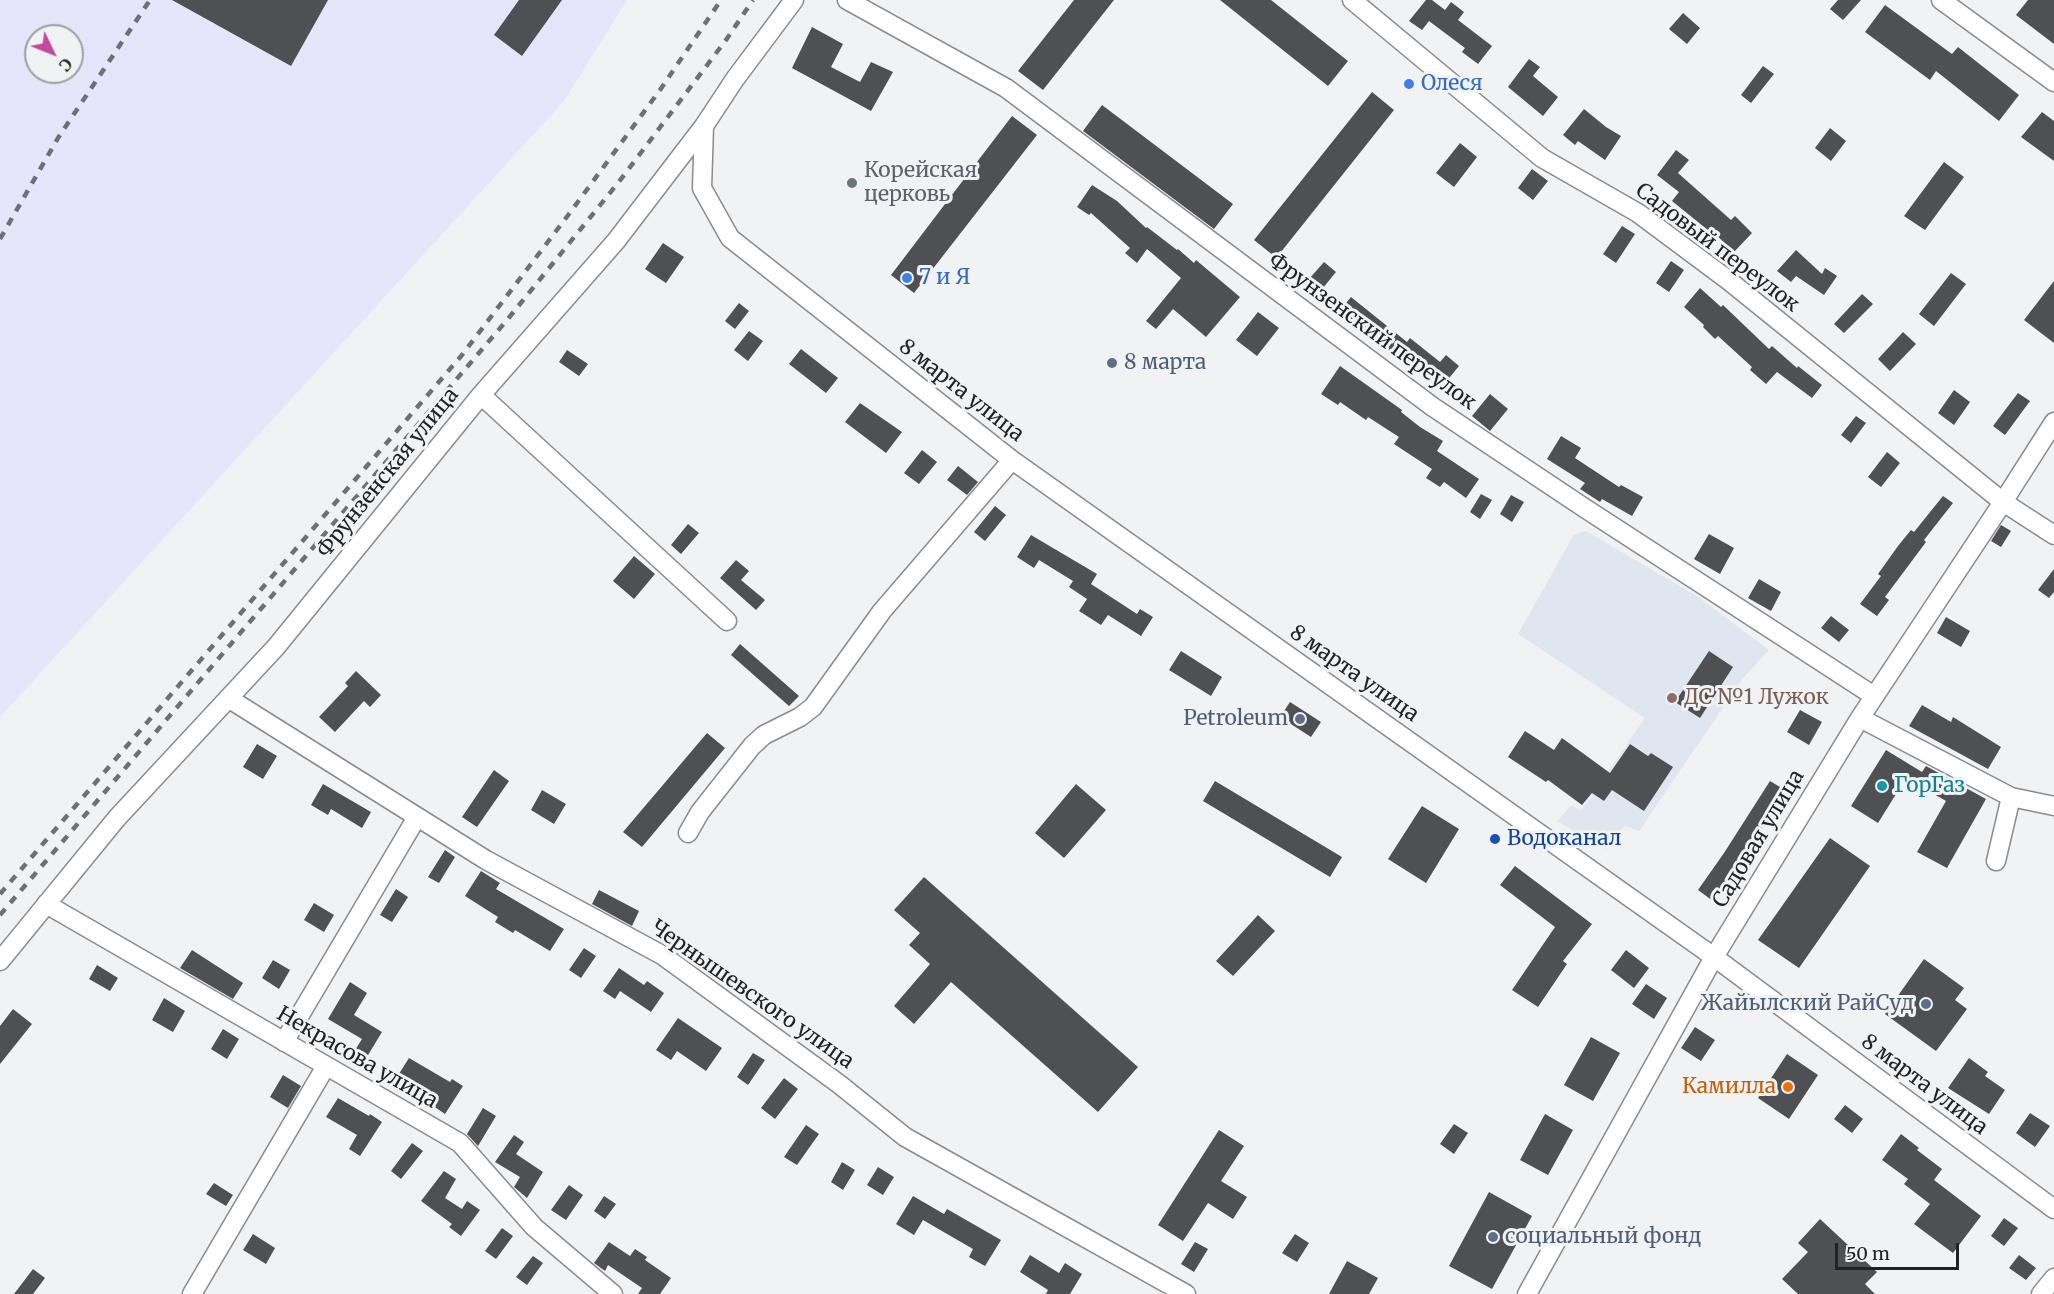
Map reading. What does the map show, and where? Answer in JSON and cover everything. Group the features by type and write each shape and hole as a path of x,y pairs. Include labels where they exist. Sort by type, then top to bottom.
{"street":[{"name":"Фрунзенская улица","path":"0,961 117,818 276,647 481,395 616,241 704,126 735,79 794,0"},
{"name":"Фрунзенский переулок","path":"847,0 1006,88 1433,407 1874,696"},
{"name":"Садовый переулок","path":"1352,0 1542,158 1638,213 1728,280 2003,502 2054,535"},
{"path":"1941,0 2054,82"},
{"name":"8 марта улица","path":"704,126 702,188 730,238 1012,460 1713,957 2054,1209"},
{"path":"481,395 727,621"},
{"name":"Садовая улица","path":"1527,1294 1713,957 1874,696 2054,422"},
{"path":"688,833 700,812 752,746 764,735 800,717 813,707 882,611 1012,460"},
{"name":"Чернышевского улица","path":"228,698 486,860 662,955 840,1084 905,1137 1186,1294"},
{"path":"1860,718 2011,797 2054,806"},
{"path":"1996,861 2011,797"},
{"path":"284,1042 417,817"},
{"name":"Некрасова улица","path":"46,904 460,1143 534,1227 613,1294"},
{"path":"192,1294 327,1066"},
{"path":"2041,1294 2054,1278"}],"shaded area":[{"path":"0,0 627,0 564,101 0,717"},
{"name":"ДС №1 Лужок","path":"1586,531 1698,597 1769,650 1743,678 1639,831 1625,826 1607,849 1557,821 1572,805 1581,811 1645,718 1518,634 1574,535"}],"building":[{"path":"172,0 328,0 291,66"},
{"path":"519,0 562,0 522,56 494,35"},
{"path":"1074,0 1114,0 1043,90 1018,71"},
{"path":"1220,0 1271,0 1348,61 1328,86"},
{"path":"1426,0 1432,0 1445,10 1451,2 1464,12 1458,20 1492,46 1478,64 1462,52 1465,48 1429,21 1422,30 1409,21"},
{"path":"1838,0 1861,0 1843,20 1830,9"},
{"path":"2028,0 2054,0 2054,44 2016,15"},
{"path":"1885,5 1952,54 1958,47 2019,95 1999,121 1936,71 1930,80 1865,32"},
{"path":"1683,13 1700,28 1687,44 1669,29"},
{"path":"812,27 843,44 831,67 860,82 871,62 893,72 871,111 792,68"},
{"path":"1529,59 1540,67 1533,76 1558,97 1543,116 1508,87"},
{"path":"1763,66 1774,74 1751,103 1741,95"},
{"path":"1372,92 1394,110 1277,257 1274,256 1254,240"},
{"path":"1102,105 1233,204 1214,229 1083,131"},
{"path":"1584,109 1621,136 1605,160 1578,141 1575,145 1563,135"},
{"path":"2042,112 2054,121 2054,161 2021,137"},
{"path":"1012,116 1037,135 914,293 891,275"},
{"path":"1830,128 1846,141 1831,161 1815,148"},
{"path":"1460,143 1477,157 1454,187 1436,173"},
{"path":"1676,150 1689,160 1678,173 1731,220 1735,216 1752,233 1734,252 1710,229 1709,231 1672,201 1679,192 1657,175"},
{"path":"1944,162 1964,177 1925,230 1904,216"},
{"path":"1532,169 1548,181 1533,200 1518,188"},
{"path":"1092,185 1117,201 1146,228 1178,249 1194,263 1196,260 1240,297 1206,337 1173,309 1156,329 1146,321 1181,278 1147,249 1137,263 1125,253 1130,248 1091,213 1089,215 1077,207"},
{"path":"1622,226 1635,234 1616,263 1603,254"},
{"path":"663,243 684,257 666,283 645,269"},
{"path":"1796,250 1822,274 1825,268 1837,276 1824,295 1796,276 1791,282 1777,271"},
{"path":"1671,261 1684,270 1669,292 1656,283"},
{"path":"1324,262 1336,272 1314,299 1301,288"},
{"path":"1951,273 1966,284 1934,326 1919,314"},
{"path":"2054,281 2054,343 2024,320"},
{"path":"1700,288 1721,307 1723,305 1769,349 1772,346 1797,368 1798,366 1822,385 1812,398 1777,372 1766,384 1750,370 1752,367 1718,336 1715,339 1703,327 1704,325 1684,307"},
{"path":"1862,294 1873,304 1844,333 1834,324"},
{"path":"1351,297 1407,342 1410,338 1440,362 1446,355 1459,366 1441,388 1413,364 1410,368 1378,341 1375,344 1338,313"},
{"path":"739,303 749,311 735,329 725,321"},
{"path":"1258,312 1279,328 1257,356 1236,340"},
{"path":"749,331 763,341 748,361 734,350"},
{"path":"1903,332 1916,344 1890,371 1878,359"},
{"path":"801,349 838,378 826,393 789,364"},
{"path":"567,350 588,364 579,376 559,362"},
{"path":"1340,366 1402,410 1401,412 1420,427 1443,441 1437,451 1479,479 1466,498 1444,482 1440,487 1426,478 1432,469 1394,444 1399,437 1368,417 1366,420 1340,402 1338,405 1321,394"},
{"path":"1954,390 1970,402 1954,425 1938,413"},
{"path":"2018,393 2030,401 2005,435 1993,426"},
{"path":"1490,394 1508,409 1490,431 1472,416"},
{"path":"860,403 902,432 886,453 845,422"},
{"path":"1856,416 1866,423 1851,443 1841,435"},
{"path":"1561,436 1581,448 1575,458 1619,487 1621,485 1643,497 1632,516 1602,499 1600,502 1580,489 1585,483 1547,459"},
{"path":"922,450 937,462 919,484 904,473"},
{"path":"1887,452 1900,463 1881,487 1868,477"},
{"path":"958,466 978,482 967,495 947,480"},
{"path":"1481,494 1492,500 1480,519 1470,512"},
{"path":"1511,495 1524,502 1512,522 1500,514"},
{"path":"1943,496 1953,503 1924,540 1926,542 1885,597 1889,600 1877,616 1860,604 1881,576 1878,574 1898,546 1911,530 1914,532"},
{"path":"995,506 1006,515 985,541 974,532"},
{"path":"688,524 699,533 681,554 671,545"},
{"path":"2001,525 2011,531 2001,547 1991,541"},
{"path":"1709,534 1734,548 1720,574 1694,559"},
{"path":"1031,535 1097,574 1091,584 1137,614 1140,609 1153,617 1141,636 1108,615 1101,625 1079,611 1087,599 1069,587 1073,581 1039,560 1034,568 1017,557"},
{"path":"634,556 655,574 634,599 613,581"},
{"path":"736,560 749,571 741,580 765,600 756,610 720,578"},
{"path":"2054,569 2054,592 2049,598 2038,590"},
{"path":"1759,579 1781,592 1771,611 1748,598"},
{"path":"1831,616 1849,630 1839,642 1821,628"},
{"path":"1946,617 1970,631 1961,647 1937,633"},
{"path":"740,644 799,696 789,706 731,655"},
{"path":"1181,651 1222,677 1211,696 1169,670"},
{"path":"1709,651 1733,667 1700,718 1675,702"},
{"path":"356,671 381,695 370,707 364,701 335,732 319,717 348,686 345,683"},
{"name":"Petroleum","path":"1290,702 1321,722 1311,737 1280,717"},
{"path":"1922,705 1951,722 1953,717 2001,747 1988,769 1909,726"},
{"path":"1800,710 1822,722 1809,745 1787,732"},
{"path":"1525,731 1554,750 1562,738 1610,773 1630,744 1648,756 1651,753 1673,767 1644,811 1612,790 1604,801 1592,793 1582,805 1548,780 1546,782 1508,757"},
{"path":"707,733 725,748 642,847 623,832"},
{"path":"257,744 277,756 263,779 243,767"},
{"path":"1886,750 1922,772 1926,766 1986,799 1947,868 1917,852 1946,801 1906,778 1878,823 1851,806"},
{"path":"494,770 509,781 477,827 462,817"},
{"path":"1215,781 1342,857 1330,877 1203,801"},
{"path":"1770,781 1785,790 1751,846 1713,901 1698,890"},
{"path":"323,784 371,812 362,828 331,809 328,815 311,805"},
{"path":"1076,784 1106,810 1064,858 1035,833"},
{"path":"542,790 566,804 554,824 531,810"},
{"path":"1422,806 1459,829 1426,883 1388,859"},
{"path":"1830,838 1870,866 1799,968 1758,940"},
{"path":"445,850 455,857 439,883 428,877"},
{"path":"1515,866 1592,924 1563,961 1567,964 1538,1007 1512,990 1555,927 1500,885"},
{"path":"481,871 500,883 496,889 564,929 550,951 515,930 513,933 495,922 498,917 465,896"},
{"path":"924,877 1138,1067 1098,1112 951,982 914,1024 894,1006 930,964 909,945 920,933 894,910"},
{"path":"396,889 408,897 392,922 380,915"},
{"path":"599,890 639,911 632,926 592,904"},
{"path":"314,903 334,915 324,932 304,920"},
{"path":"1258,915 1275,931 1233,976 1216,961"},
{"path":"584,948 596,956 581,978 569,970"},
{"path":"192,950 243,983 233,999 180,968"},
{"path":"1626,950 1649,968 1634,988 1611,970"},
{"name":"Жайылский РайСуд","path":"1924,959 1964,988 1955,1000 1967,1009 1936,1051 1885,1014"},
{"path":"273,960 290,970 279,989 262,978"},
{"path":"97,965 118,978 110,991 89,979"},
{"path":"619,968 644,985 647,981 664,993 651,1012 620,991 615,999 603,991"},
{"path":"350,982 367,993 354,1015 382,1032 362,1065 350,1058 362,1039 328,1019"},
{"path":"1646,984 1667,998 1654,1019 1632,1004"},
{"path":"164,998 185,1011 173,1032 152,1020"},
{"path":"13,1009 32,1024 0,1064 0,1026"},
{"path":"678,1018 722,1048 706,1071 677,1051 671,1060 656,1050"},
{"path":"1695,1027 1715,1040 1701,1061 1681,1048"},
{"path":"223,1029 239,1039 227,1059 211,1049"},
{"path":"1591,1037 1620,1053 1593,1101 1564,1085"},
{"path":"753,1053 765,1060 748,1085 737,1077"},
{"name":"Камилла","path":"1787,1054 1818,1075 1789,1119 1758,1098"},
{"path":"409,1058 450,1082 452,1079 463,1086 445,1114 395,1080"},
{"path":"1969,1058 1988,1072 1985,1076 2005,1090 1989,1114 1948,1088"},
{"path":"283,1075 301,1086 288,1108 270,1097"},
{"path":"784,1078 798,1089 775,1119 761,1108"},
{"path":"338,1098 382,1122 360,1156 349,1149 357,1135 326,1117"},
{"path":"1845,1105 1863,1119 1852,1133 1834,1119"},
{"path":"483,1108 496,1116 478,1146 467,1134"},
{"path":"2030,1113 2050,1126 2035,1147 2016,1133"},
{"path":"1545,1114 1573,1130 1548,1175 1520,1160"},
{"path":"1454,1124 1468,1133 1454,1154 1440,1144"},
{"path":"806,1125 819,1134 797,1165 784,1157"},
{"path":"1219,1130 1244,1146 1221,1181 1247,1197 1233,1219 1208,1203 1183,1241 1158,1225"},
{"path":"1901,1134 1942,1169 1934,1180 1981,1216 1953,1253 1914,1224 1930,1204 1904,1184 1908,1179 1882,1160"},
{"path":"514,1135 524,1142 516,1154 543,1172 527,1198 514,1187 520,1177 495,1162"},
{"path":"412,1143 423,1151 401,1179 391,1171"},
{"path":"842,1162 855,1170 843,1190 831,1182"},
{"path":"878,1167 894,1177 883,1195 867,1185"},
{"path":"444,1171 456,1179 445,1198 462,1209 467,1201 480,1210 461,1236 449,1227 452,1224 421,1201"},
{"path":"214,1183 233,1195 226,1206 206,1194"},
{"path":"569,1185 583,1195 566,1220 551,1210"},
{"path":"1489,1192 1532,1216 1492,1289 1449,1266"},
{"path":"604,1196 616,1204 605,1219 594,1211"},
{"path":"913,1196 944,1214 947,1209 1001,1240 985,1266 969,1257 973,1249 923,1220 914,1235 896,1224"},
{"path":"2004,1218 2018,1228 2004,1246 1991,1236"},
{"path":"1820,1219 1877,1272 1865,1284 1875,1294 1798,1294 1782,1279 1808,1252 1798,1243"},
{"path":"502,1228 513,1236 496,1259 485,1251"},
{"path":"253,1234 275,1248 266,1264 243,1250"},
{"path":"1295,1234 1309,1243 1297,1262 1282,1253"},
{"path":"609,1242 630,1256 635,1249 647,1257 645,1260 671,1278 660,1294 638,1294 642,1288 608,1265 605,1271 594,1263"},
{"path":"1195,1242 1208,1249 1194,1272 1181,1264"},
{"path":"1030,1255 1059,1273 1065,1263 1082,1274 1070,1294 1046,1294 1048,1290 1020,1272"},
{"path":"2019,1255 2036,1268 2026,1280 2009,1268"},
{"path":"533,1256 543,1263 527,1285 516,1277"},
{"path":"1347,1261 1378,1278 1369,1294 1329,1294"},
{"path":"33,1269 45,1278 33,1294 14,1294"}],"railway":[{"path":"0,239 58,138 150,0"},
{"path":"0,894 462,355 660,90 721,0"},
{"path":"0,915 507,320 618,183 726,40 753,0"}],"place":[{"name":"Олеся","path":"1409,84"},
{"name":"Корейская церковь","path":"852,183"},
{"name":"7 и Я","path":"907,278"},
{"name":"8 марта","path":"1112,363"},
{"name":"ДС №1 Лужок","path":"1672,698"},
{"name":"Petroleum","path":"1300,719"},
{"name":"ГорГаз","path":"1882,786"},
{"name":"Водоканал","path":"1495,839"},
{"name":"Жайылский РайСуд","path":"1926,1004"},
{"name":"Камилла","path":"1788,1087"},
{"name":"социальный фонд","path":"1493,1237"}]}
